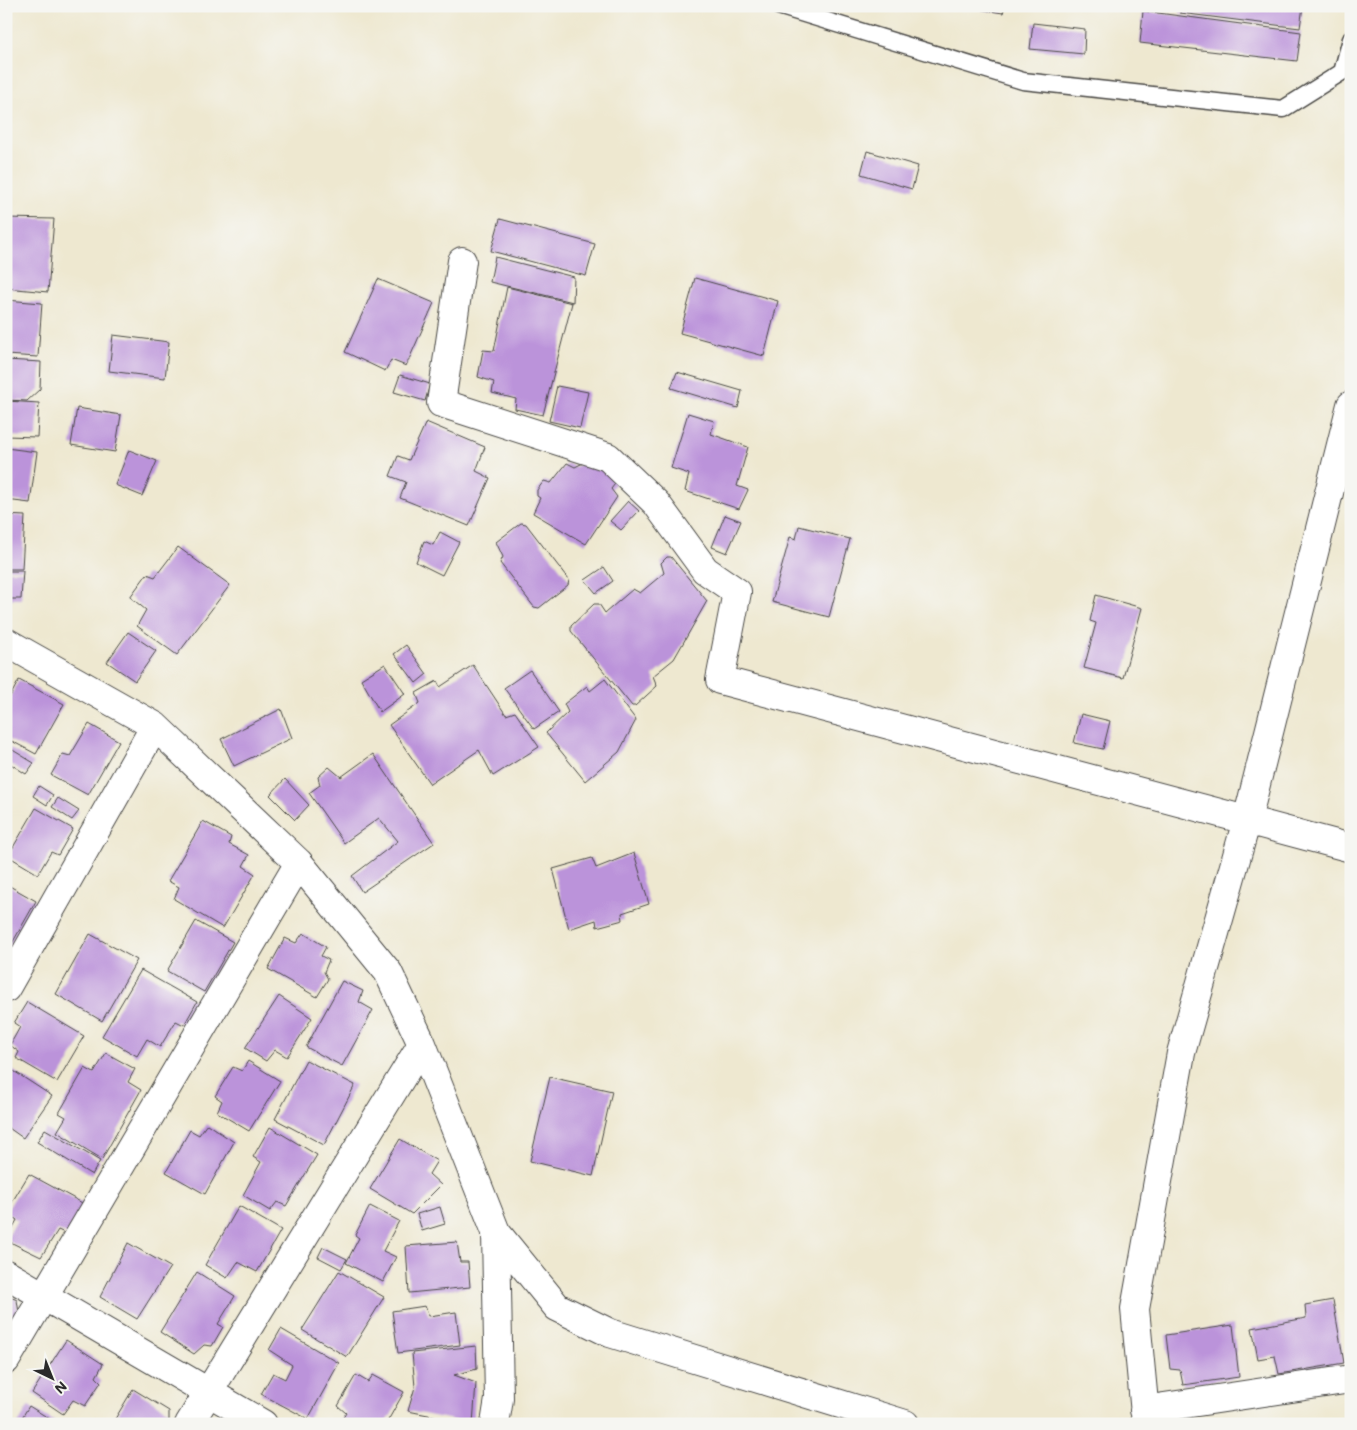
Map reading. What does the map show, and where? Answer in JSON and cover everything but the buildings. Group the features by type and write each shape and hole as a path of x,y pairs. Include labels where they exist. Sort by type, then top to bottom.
{"street":[{"path":"462,261 441,403 608,457 656,503 705,570 736,592 720,680 1351,848"},
{"path":"1351,405 1248,820 1181,1053 1135,1309 1145,1417 1351,1379"},
{"path":"6,642 155,726 299,863 388,972 422,1044 496,1232 557,1307 610,1333 905,1424"},
{"path":"6,988 155,726"},
{"path":"6,1360 299,863"},
{"path":"189,1424 208,1390 422,1044"},
{"path":"494,1424 499,1399 496,1232"},
{"path":"6,1274 208,1390 263,1424"}],"lane":[{"path":"778,6 800,9 1023,81 1283,109 1342,72 1351,40"}]}
